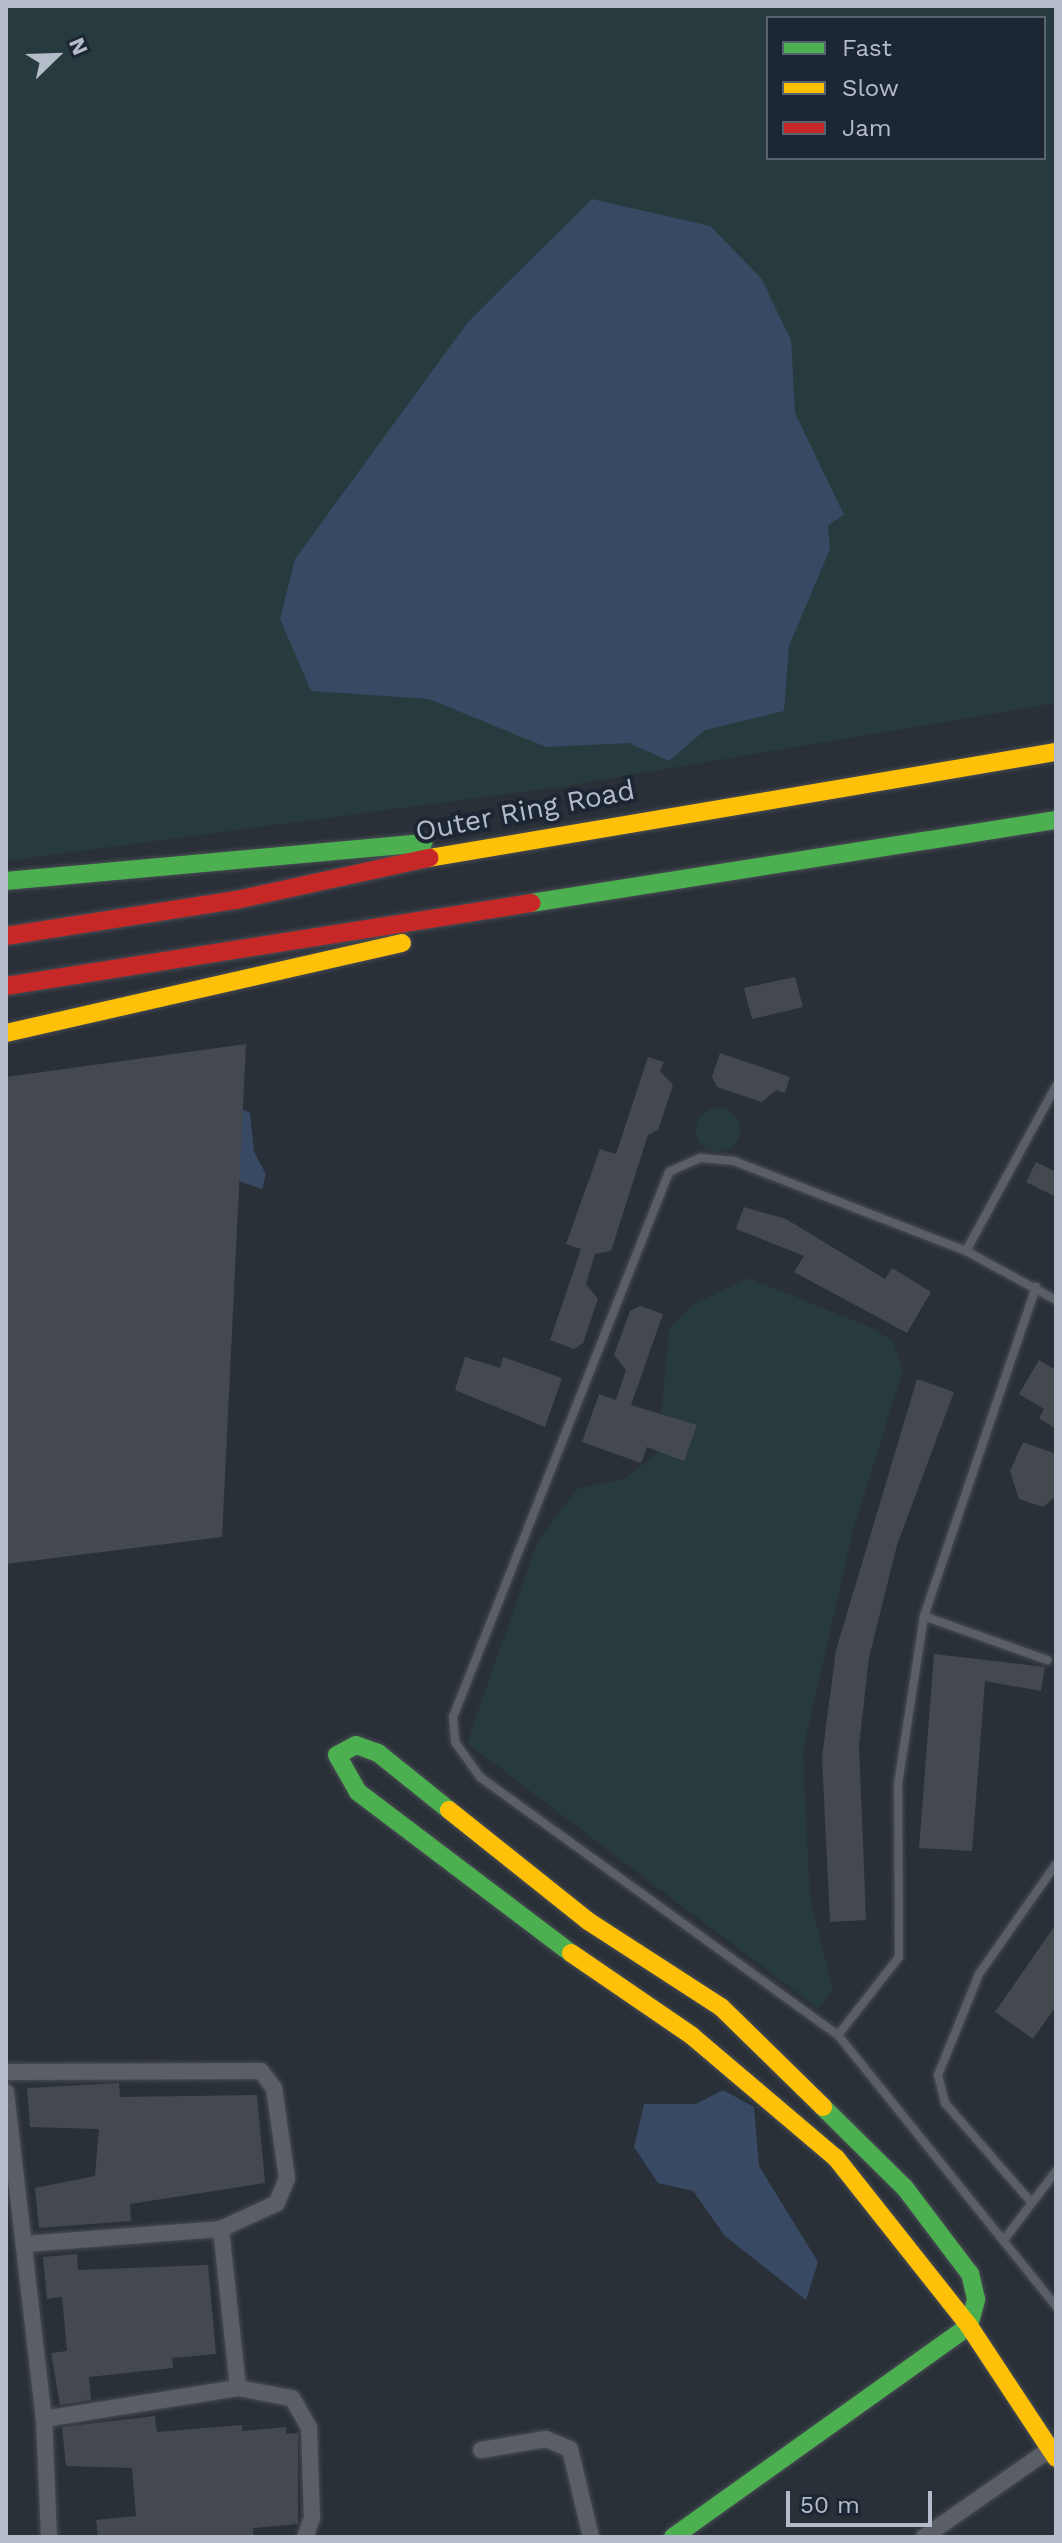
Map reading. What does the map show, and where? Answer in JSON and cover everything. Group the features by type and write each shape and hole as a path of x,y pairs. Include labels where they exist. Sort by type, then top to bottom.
{"main road":[{"name":"Outer Ring Road","path":"6,936 236,900 537,834 1056,752"},
{"path":"6,986 544,906 1056,820"},
{"path":"6,881 141,872 228,859 537,834"},
{"path":"6,1033 249,983 544,906"},
{"path":"673,2537 969,2326 976,2299 952,2249 905,2188 775,2055 721,2007 528,1876 378,1753 356,1745 337,1755 343,1774 370,1802 506,1909 762,2091 836,2158 969,2326 1053,2453"}],"street":[{"path":"6,2072 246,2067 269,2077 285,2191 264,2212 221,2229 24,2244"},
{"path":"6,2092 44,2419 49,2537"},
{"path":"221,2229 238,2388"},
{"path":"44,2419 238,2388 292,2398 309,2428 312,2518 305,2537"},
{"path":"481,2450 546,2439 570,2449 591,2537"},
{"path":"924,2537 1053,2453"}],"lane":[{"path":"966,1251 1056,1086"},
{"path":"1056,1300 966,1251 734,1161 700,1158 669,1172 453,1717 455,1742 480,1777 838,2035 1056,2306"},
{"path":"838,2035 899,1957 898,1784 924,1616 1036,1287"},
{"path":"924,1616 1047,1660"},
{"path":"1031,2202 945,2103 938,2075 979,1974 1056,1864"},
{"path":"1004,2240 1056,2171"}],"green space":[{"path":"6,6 1056,6 1056,703 565,786 6,861"},
{"path":"718,1108 734,1114 740,1130 734,1146 718,1152 702,1146 696,1130 702,1114"},
{"path":"748,1278 870,1327 893,1341 903,1370 853,1530 803,1751 810,1898 833,1989 818,2009 467,1743 538,1541 577,1489 626,1478 658,1452 669,1329 693,1305"}],"water":[{"path":"592,199 710,226 761,278 791,340 795,413 844,515 828,525 830,549 789,646 784,711 705,730 669,761 629,743 546,747 429,699 311,691 280,619 295,559 468,322"},
{"path":"229,1102 250,1113 254,1152 266,1174 262,1189 227,1177"},
{"path":"723,2090 754,2107 759,2166 818,2262 806,2300 725,2236 693,2191 658,2183 634,2147 644,2104 696,2104"}],"building":[{"path":"795,977 803,1007 752,1019 744,988"},
{"path":"246,1044 222,1537 6,1564 6,1077"},
{"path":"720,1053 790,1077 785,1093 776,1090 762,1102 717,1087 712,1077"},
{"path":"648,1057 664,1062 660,1071 673,1085 658,1130 648,1135 611,1251 595,1254 586,1284 598,1299 583,1343 574,1349 550,1340 581,1249 566,1244 600,1149 616,1154"},
{"path":"1036,1162 1056,1172 1056,1197 1026,1182"},
{"path":"744,1207 786,1219 885,1279 892,1268 931,1292 907,1333 794,1272 804,1256 736,1229"},
{"path":"640,1306 663,1314 631,1405 697,1425 684,1461 647,1447 641,1463 582,1442 599,1394 616,1400 626,1370 614,1355 630,1311"},
{"path":"465,1357 500,1368 503,1357 562,1378 545,1427 455,1390"},
{"path":"1039,1360 1056,1370 1056,1429 1039,1418 1044,1409 1019,1394"},
{"path":"917,1379 954,1392 897,1545 869,1658 859,1745 866,1920 830,1922 822,1757 836,1650"},
{"path":"1023,1442 1056,1454 1056,1496 1043,1507 1019,1499 1010,1471"},
{"path":"934,1654 1045,1667 1041,1691 985,1681 972,1851 919,1848"},
{"path":"1056,1924 1056,2006 1033,2039 995,2012"},
{"path":"119,2083 120,2097 257,2095 265,2183 130,2204 131,2221 39,2228 35,2188 95,2176 99,2129 30,2127 27,2088"},
{"path":"77,2254 78,2270 208,2265 216,2354 172,2358 173,2368 89,2377 91,2400 60,2405 51,2353 67,2351 62,2297 47,2299 43,2257"},
{"path":"155,2416 157,2432 242,2425 242,2431 286,2427 286,2434 298,2433 298,2524 253,2528 254,2537 98,2537 96,2520 136,2516 132,2468 66,2466 62,2427"}],"traffic: fast":[{"path":"531,903 1056,820"},
{"path":"6,881 423,843"},
{"path":"449,1810 378,1753 356,1745 337,1755 358,1792 571,1953"},
{"path":"673,2537 969,2326 976,2299 970,2274 905,2188 823,2107"}],"traffic: slow":[{"path":"429,858 1056,752"},
{"path":"6,1033 402,943"},
{"path":"449,1810 588,1921 721,2007 823,2107"},
{"path":"571,1953 692,2036 836,2158 969,2326 1056,2458"}],"traffic: jam":[{"path":"6,936 236,900 429,858"},
{"path":"6,986 531,903"}]}
